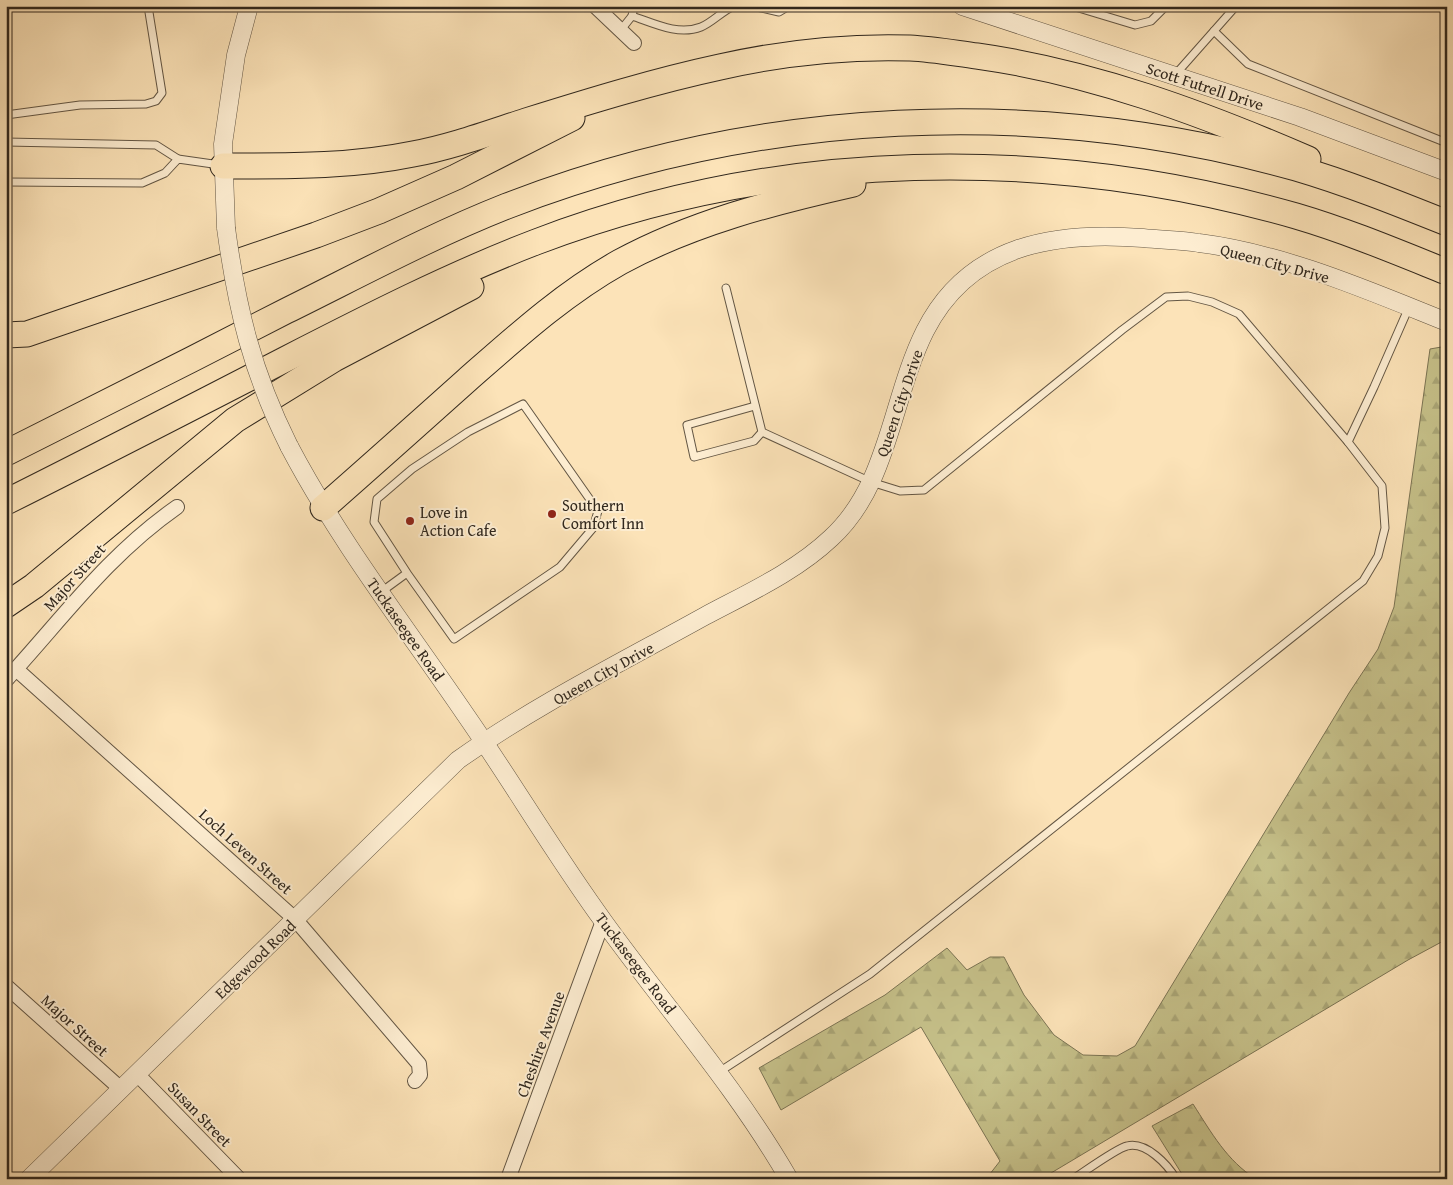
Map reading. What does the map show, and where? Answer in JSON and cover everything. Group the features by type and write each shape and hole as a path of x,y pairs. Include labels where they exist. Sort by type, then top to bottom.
{"highway":[{"path":"223,166 325,166 416,154 719,67 774,56 870,48 942,51 1046,69 1114,87 1253,135 1316,162 1402,205"},
{"path":"6,350 16,334 307,239 379,211 510,152 621,94"},
{"path":"6,453 352,278 477,218 608,171 674,154 737,142 831,128 905,122 979,121 1075,127 1164,139 1257,158 1334,180 1447,223"},
{"path":"323,508 550,308 620,263 685,232 768,206 884,178 951,166"},
{"path":"6,502 356,324 468,270 538,241 640,208 732,186 794,177 951,166 1060,171 1179,188 1299,217 1386,247 1447,272"},
{"path":"11,604 236,420 334,359 449,298 640,208"}],"street":[{"name":"Tuckaseegee Road","path":"249,6 238,47 229,93 223,166 226,228 235,291 249,349 265,395 289,446 323,508 604,921 765,1137 789,1179"},
{"path":"595,6 634,44"},
{"name":"Scott Futrell Drive","path":"962,6 1300,117 1447,172"},
{"name":"Queen City Drive","path":"484,742 602,673 786,572 815,552 846,524 860,505 871,482 916,349 930,322 945,300 959,285 994,260 1041,240 1083,236 1200,243 1285,262 1447,322"},
{"name":"Major Street","path":"6,680 94,578 130,543 177,507"},
{"name":"Loch Leven Street","path":"16,669 295,919 419,1064 420,1075 415,1081"},
{"name":"Edgewood Road","path":"29,1179 458,760 484,742"},
{"name":"Cheshire Avenue","path":"508,1179 604,921"},
{"name":"Major Street","path":"6,986 121,1089"},
{"name":"Susan Street","path":"137,1074 239,1179"}],"lane":[{"path":"6,115 80,105 146,104 156,101 162,93 148,6"},
{"path":"620,31 632,16 634,6"},
{"path":"632,16 678,30 700,27 724,10 734,6"},
{"path":"752,6 780,12 789,6"},
{"path":"1072,6 1135,25 1151,21 1166,6"},
{"path":"1174,76 1236,6"},
{"path":"1214,31 1248,64 1447,143"},
{"path":"6,142 156,145 178,159 223,166"},
{"path":"6,182 142,183 165,173 178,159"},
{"path":"726,288 762,432"},
{"path":"719,1073 870,974 1363,581 1378,556 1385,528 1382,486 1348,442 1239,314 1212,302 1188,296 1166,298 1122,330 924,490 900,491 871,482 762,432"},
{"path":"1348,442 1409,307"},
{"path":"523,404 598,512 593,528 560,567 454,639 407,573 374,522 377,499 412,469 468,432 523,404"},
{"path":"755,406 687,425 694,457 754,441 762,432"},
{"path":"381,592 407,573"},
{"path":"1073,1179 1127,1146 1142,1148 1169,1166 1176,1179"}],"green space":[{"path":"1447,346 1447,939 1408,960 1041,1179 986,1179 1000,1161 921,1027 781,1110 759,1068 885,995 947,948 967,970 990,957 1004,957 1024,995 1054,1035 1083,1055 1117,1056 1135,1046 1349,693 1378,649 1394,607 1430,349"},
{"path":"1193,1104 1228,1155 1236,1164 1256,1179 1185,1179 1152,1126"}],"place":[{"name":"Southern Comfort Inn","path":"552,514"},
{"name":"Love in Action Cafe","path":"410,521"}]}
